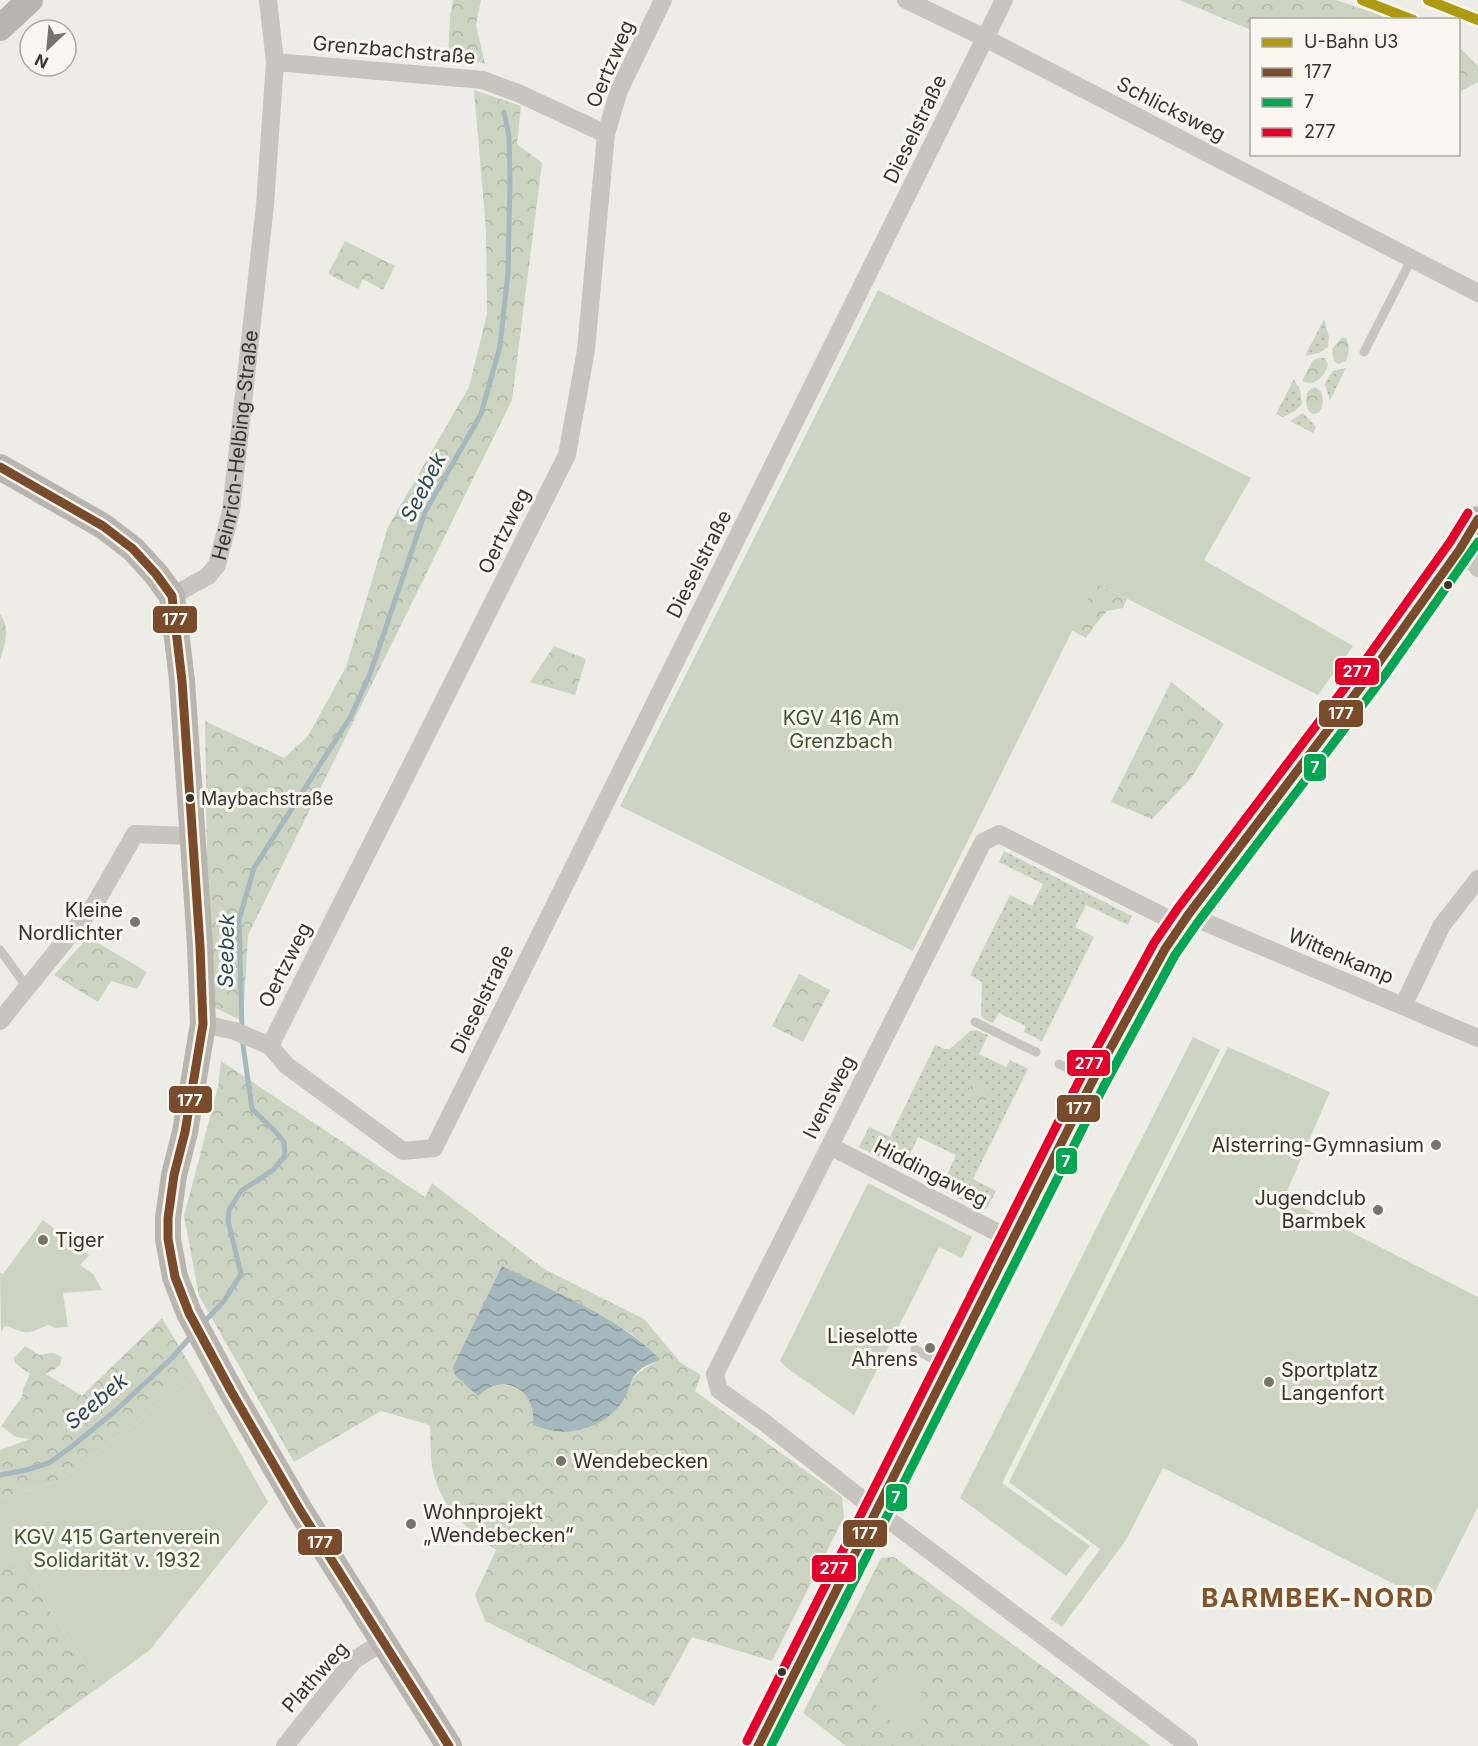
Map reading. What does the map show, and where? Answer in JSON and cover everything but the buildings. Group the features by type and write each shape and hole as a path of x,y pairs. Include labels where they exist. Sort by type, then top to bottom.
{"street":[{"path":"0,28 30,0"},
{"name":"Heinrich-Helbing-Straße","path":"172,596 208,576 217,565 231,511 265,205 275,62 268,0"},
{"name":"Oertzweg","path":"270,1046 567,455 586,351 606,134 620,90 663,0"},
{"name":"Schlicksweg","path":"906,0 985,38 1478,293"},
{"name":"Dieselstraße","path":"270,1046 286,1065 403,1151 434,1148 1004,0"},
{"name":"Grenzbachstraße","path":"275,62 483,80 518,93 606,134"},
{"path":"0,467 103,526 141,557 172,596 182,681 203,1024 168,1218 171,1261 185,1303 207,1347 300,1510 449,1746"},
{"path":"758,1746 1093,1080 1165,949 1184,920 1353,697 1460,549 1478,519"},
{"path":"1460,549 1478,568"},
{"path":"0,1022 95,904 135,834 193,836"},
{"name":"Wittenkamp","path":"999,834 1184,920 1478,1038"},
{"name":"Ivensweg","path":"877,1511 719,1390 715,1374 983,842 999,834"},
{"path":"1403,1006 1442,925 1478,879"},
{"path":"203,1024 235,1031 270,1046"},
{"name":"Hiddingaweg","path":"830,1146 1012,1240"},
{"path":"877,1511 1189,1746"},
{"name":"Plathweg","path":"285,1746 354,1660 383,1642"}],"lane":[{"path":"1364,352 1412,258"},
{"path":"0,950 27,987"},
{"path":"975,1022 1036,1052"},
{"path":"1059,1064 1093,1080"},
{"path":"882,1332 893,1338"},
{"path":"915,1349 949,1368"}],"green space":[{"path":"453,0 481,0 476,25 485,64 473,60 448,59"},
{"path":"1179,0 1336,0 1389,18 1250,18 1250,30"},
{"path":"1460,48 1478,66 1478,82 1460,91"},
{"path":"474,90 521,106 517,144 542,163 512,400 248,935 243,1021 209,1005 205,721 284,758 308,736 346,667 388,527 469,387 487,314 486,230"},
{"path":"345,241 395,266 383,290 363,279 358,289 328,274"},
{"name":"KGV 416 Am Grenzbach","path":"878,290 1251,478 1204,560 1353,646 1318,695 1096,583 913,951 620,806"},
{"path":"1324,319 1329,337 1328,347 1319,353 1305,356"},
{"path":"1342,337 1346,338 1349,347 1346,361 1338,364 1334,361 1332,349"},
{"path":"1325,358 1328,364 1322,377 1311,383 1302,381 1313,360"},
{"path":"1346,368 1330,400 1325,385 1326,381 1333,371"},
{"path":"1294,379 1300,390 1302,404 1295,411 1283,417 1276,414"},
{"path":"1315,387 1321,391 1323,402 1319,412 1312,414 1307,407 1306,397 1308,391"},
{"path":"1303,413 1316,427 1313,433 1290,421"},
{"path":"1096,583 1127,599 1123,608 1107,611 1086,638 1071,630"},
{"path":"0,614 6,631 0,660"},
{"path":"554,646 586,659 575,695 530,682"},
{"path":"1171,682 1224,724 1192,777 1152,819 1111,802"},
{"path":"1004,851 1132,916 1128,925 1086,905 1075,927 1094,937 1042,1041 1024,1032 1026,1026 999,1013 993,1023 984,1019 981,1015 982,982 970,975 1010,895 1032,906 1043,884 999,862"},
{"path":"88,937 147,972 137,989 111,981 98,1002 54,975"},
{"path":"799,974 830,990 803,1042 772,1026"},
{"path":"976,1030 988,1035 979,1054 1006,1067 1010,1060 1028,1069 973,1179 996,1191 987,1208 982,1210 924,1181 930,1170 946,1177 956,1155 918,1137 908,1159 924,1167 919,1178 859,1147 869,1127 890,1137 935,1045 950,1049 970,1031"},
{"path":"1193,1037 1220,1050 1002,1483 1090,1546 1066,1576 960,1498"},
{"name":"Sportplatz Langenfort","path":"1228,1047 1330,1092 1284,1198 1478,1297 1478,1507 1430,1602 1163,1468 1126,1540 1062,1627 1050,1619 1100,1549 1009,1482"},
{"path":"221,1061 425,1197 432,1183 544,1269 644,1319 681,1363 701,1375 695,1391 842,1497 844,1517 772,1661 692,1637 654,1706 485,1621 475,1595 496,1550 475,1535 457,1517 442,1496 433,1472 430,1425 381,1411 294,1462 199,1296 184,1216 218,1087","holes":["604,1317 633,1335 660,1359 637,1374 628,1390 534,1416 528,1399 516,1388 501,1385 483,1391"]},
{"path":"973,1081 991,1090 983,1106 965,1097"},
{"path":"868,1183 972,1237 962,1258 939,1247 854,1415 780,1361"},
{"path":"43,1220 89,1255 80,1265 93,1274 102,1290 63,1293 68,1327 55,1328 49,1325 27,1332 5,1326 1,1332 0,1273 3,1274"},
{"path":"162,1318 195,1373 134,1425 58,1481 0,1499 0,1450 30,1439 16,1437 1,1426 22,1397 30,1374 15,1363 14,1358 25,1346 39,1355 56,1354 62,1358 60,1364 46,1374 82,1396"},
{"name":"KGV 415 Gartenverein Solidarität v. 1932","path":"195,1373 268,1502 150,1650 99,1687 22,1566 0,1555 0,1499 58,1481 134,1425"},
{"path":"0,1555 22,1566 99,1687 17,1746 0,1746"},
{"path":"894,1557 1151,1746 846,1746 803,1713 881,1558"},
{"path":"892,1670 899,1671 911,1679 923,1699 923,1720 912,1728 897,1725 882,1713 874,1702 872,1691 875,1682"}],"water":[{"path":"502,1266 585,1306 625,1330 660,1359 637,1373 624,1399 603,1420 585,1428 565,1432 533,1425 530,1402 517,1388 498,1385 478,1396 455,1375 453,1367"}],"waterway":[{"name":"Seebek","path":"242,1029 239,920 254,868 351,716 370,674 425,512 481,414 500,346 508,273 509,136 504,112"},
{"name":"Seebek","path":"203,1323 224,1301 241,1274 228,1221 229,1210 241,1191 273,1170 285,1156 284,1142 252,1109 242,1038"},
{"name":"Seebek","path":"0,1475 49,1463 114,1412 172,1358 193,1334"}],"metro line":[{"name":"U3","path":"1362,0 1408,18"},
{"name":"U3","path":"1428,0 1478,20"}],"transit line":[{"name":"177","path":"0,467 103,526 133,549 172,596 182,681 203,1024 168,1218 168,1239 175,1277 189,1313 300,1510 449,1746"},
{"name":"277","path":"747,1741 1082,1075 1154,943 1365,661 1468,513"},
{"name":"177","path":"758,1746 1093,1080 1165,949 1188,915 1375,668 1460,549 1478,519"},
{"name":"7","path":"771,1746 1104,1086 1175,955 1385,675 1478,542"}],"place":[{"name":"Maybachstraße","path":"190,798"},
{"name":"Kleine Nordlichter","path":"135,922"},
{"name":"Alsterring-Gymnasium","path":"1436,1145"},
{"name":"Jugendclub Barmbek","path":"1378,1210"},
{"name":"Tiger","path":"43,1240"},
{"name":"Lieselotte Ahrens","path":"930,1348"},
{"name":"Sportplatz Langenfort","path":"1269,1382"},
{"name":"Wendebecken","path":"561,1461"},
{"name":"Wohnprojekt „Wendebecken“","path":"411,1524"}],"district":[{"name":"BARMBEK-NORD","path":"1318,1597"}]}
